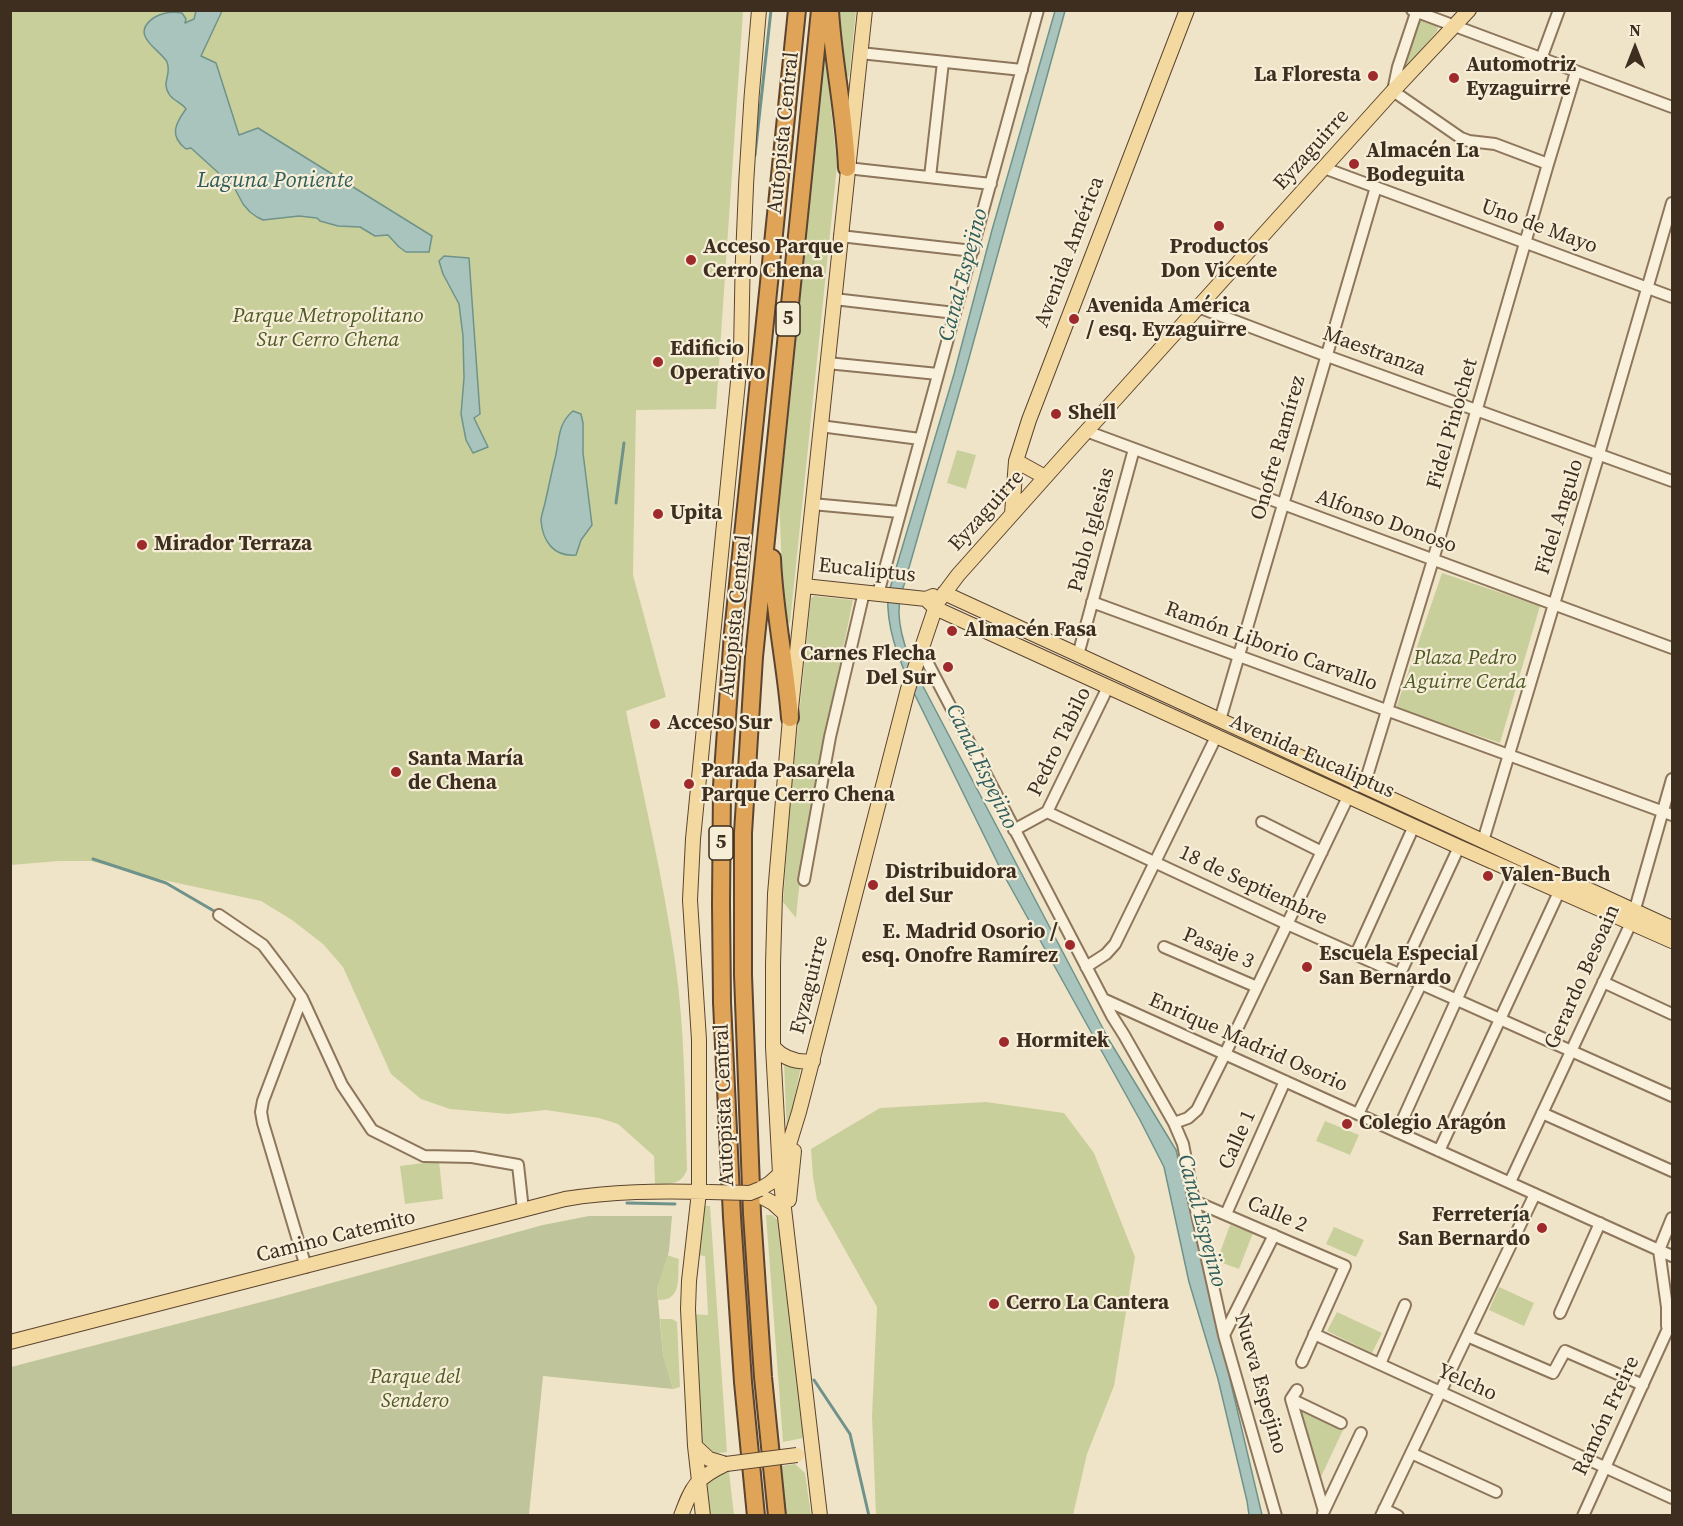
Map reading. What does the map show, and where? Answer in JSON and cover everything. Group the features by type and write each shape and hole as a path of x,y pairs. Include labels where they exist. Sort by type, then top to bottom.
{"highway":[{"name":"Autopista Central","path":"756,1515 733,1249 722,1002 722,821 730,663 797,10"},
{"name":"Autopista Central","path":"777,1515 754,1255 743,996 741,910 743,833 749,717 820,10"},
{"path":"830,10 848,168"},
{"path":"770,501 773,581 790,718"}],"main road":[{"path":"703,1515 695,1446 688,1309 697,1214 704,1192 699,1040 690,919 690,883 741,351 747,148 759,10"},
{"path":"820,1515 780,1174 772,981 775,894 790,718 865,10"},
{"name":"Avenida América","path":"1012,514 1016,460 1029,420 1187,10"},
{"name":"Eyzaguirre","path":"944,593 1086,431 1469,10"},
{"path":"1016,460 1045,477"},
{"name":"Eucaliptus","path":"804,586 910,597 930,603 944,593"},
{"name":"Avenida Eucaliptus","path":"944,593 1483,841 1633,917 1672,941"},
{"name":"Eyzaguirre","path":"780,1174 813,1061 908,689 919,656 930,603"},
{"name":"Avenida Eucaliptus","path":"930,603 1216,737 1559,892 1633,917 1672,927"},
{"path":"773,1047 791,1059 802,1062 813,1061"},
{"path":"788,1247 791,1178 799,1112"},
{"path":"780,1174 757,1192 784,1213"},
{"name":"Camino Catemito","path":"10,1342 581,1196 635,1191 757,1192"},
{"path":"675,1191 689,1201 697,1214"},
{"path":"695,1446 718,1465"},
{"path":"681,1515 690,1491 718,1465 813,1452"}],"street":[{"path":"804,880 830,737 876,593 992,184 1038,10"},
{"path":"1541,58 1559,10"},
{"path":"1548,164 1495,144 1461,138 1393,91 1396,73 1415,11 1672,107"},
{"path":"860,53 1022,70"},
{"path":"930,177 943,62"},
{"name":"Fidel Pinochet","path":"1364,786 1433,560 1576,72"},
{"path":"848,168 992,184"},
{"name":"Uno de Mayo","path":"1324,168 1672,297"},
{"name":"Onofre Ramírez","path":"1220,720 1376,187"},
{"name":"Fidel Angulo","path":"1483,841 1672,203"},
{"path":"840,236 973,251"},
{"path":"834,299 955,313"},
{"name":"Maestranza","path":"1198,307 1672,481"},
{"path":"827,363 938,374"},
{"path":"820,426 920,439"},
{"name":"Alfonso Donoso","path":"1086,431 1672,648"},
{"name":"Pablo Iglesias","path":"1078,655 1134,449"},
{"path":"812,504 899,512"},
{"name":"Ramón Liborio Carvallo","path":"1092,602 1668,813"},
{"path":"919,656 1086,967 1106,954 1115,944 1216,737"},
{"name":"Pedro Tabilo","path":"1014,830 1047,812 1108,687"},
{"name":"Gerardo Besoain","path":"1510,1182 1633,917 1668,813 1672,779"},
{"path":"1174,1123 1188,1118 1197,1110 1348,797"},
{"name":"18 de Septiembre","path":"1047,812 1287,924 1672,1096"},
{"path":"1262,822 1322,852"},
{"path":"1356,954 1414,826"},
{"path":"1400,974 1459,847"},
{"path":"1397,1132 1514,872"},
{"path":"1439,1150 1559,892"},
{"path":"219,915 263,945 302,998 342,1085 372,1130 424,1156 472,1157 518,1165 523,1210"},
{"name":"Pasaje 3","path":"1164,947 1257,987"},
{"name":"Nueva Espejino","path":"1086,967 1116,1025 1174,1123 1184,1151 1224,1335 1276,1515"},
{"path":"1604,982 1672,1014"},
{"path":"1358,1114 1421,984"},
{"path":"302,998 263,1101 261,1112 306,1267"},
{"name":"Enrique Madrid Osorio","path":"1104,999 1672,1256"},
{"path":"1121,1007 1124,1035"},
{"name":"Calle 1","path":"1226,1214 1285,1081"},
{"path":"1542,1113 1672,1171"},
{"path":"1398,1515 1382,1512 1534,1194"},
{"name":"Calle 2","path":"1194,1201 1345,1266 1314,1334"},
{"path":"1659,1250 1672,1218"},
{"path":"1560,1313 1600,1223"},
{"path":"1224,1335 1274,1235"},
{"name":"Ramón Freire","path":"1659,1250 1667,1307 1667,1332"},
{"path":"1380,1364 1406,1305"},
{"name":"Ramón Freire","path":"1583,1515 1672,1320"},
{"path":"1302,1362 1314,1334"},
{"name":"Yelcho","path":"1314,1334 1672,1498"},
{"path":"1467,1336 1553,1373 1565,1351 1643,1385"},
{"path":"1323,1513 1294,1395 1341,1423"},
{"path":"1323,1513 1361,1433"},
{"path":"1411,1453 1496,1492"}],"green space":[{"name":"Parque Metropolitano Sur Cerro Chena","path":"11,11 743,11 716,409 636,410 633,575 666,697 626,711 665,898 681,1013 687,1170 678,1181 655,1184 654,1156 618,1124 599,1118 546,1110 508,1114 450,1109 421,1099 391,1074 343,967 323,944 292,920 261,901 154,878 91,861 11,865"},
{"path":"836,11 856,11 849,77 842,73"},
{"path":"1421,19 1435,23 1438,27 1437,31 1405,67 1403,65 1417,22"},
{"path":"826,60 837,166 790,623 784,621 779,496 823,61"},
{"path":"957,450 976,455 966,489 947,483"},
{"name":"Plaza Pedro Aguirre Cerda","path":"1442,573 1540,606 1500,743 1396,708"},
{"path":"814,596 853,600 813,798 796,918 783,902 790,804 811,598"},
{"path":"784,1062 801,1066 787,1136"},
{"path":"986,1102 1064,1113 1094,1153 1135,1257 1114,1386 1087,1454 1073,1515 876,1515 872,1416 877,1307 817,1200 811,1149 880,1108"},
{"path":"1325,1121 1359,1135 1350,1155 1316,1141"},
{"path":"439,1161 443,1199 405,1204 400,1166"},
{"path":"704,1206 710,1206 727,1452 719,1453 710,1452 701,1447 691,1314 708,1315 705,1256 695,1255"},
{"path":"766,1215 772,1215 781,1223 808,1437 783,1442"},
{"name":"Parque del Sendero","path":"589,1216 672,1216 669,1251 657,1289 663,1355 673,1389 543,1376 529,1514 536,1515 11,1515 11,1367 273,1299 543,1225"},
{"path":"1230,1225 1253,1233 1239,1269 1217,1261"},
{"path":"1334,1227 1364,1240 1356,1257 1326,1244"},
{"path":"667,1255 679,1259 677,1287 672,1297 658,1300 657,1289"},
{"path":"1499,1287 1534,1303 1524,1326 1489,1310"},
{"path":"1337,1312 1382,1333 1372,1353 1327,1331"},
{"path":"660,1319 672,1319 677,1322 680,1387 673,1389 663,1355"},
{"path":"1302,1408 1344,1428 1319,1481 1298,1411"},
{"path":"795,1464 805,1473 811,1515 780,1515 775,1467"},
{"path":"729,1472 734,1515 709,1515 706,1484 714,1476"}],"water":[{"name":"Laguna Poniente","path":"196,11 222,11 201,56 216,63 239,135 258,128 432,236 429,252 406,252 388,235 375,236 360,227 338,226 317,218 299,216 263,220 250,212 234,187 191,148 186,149 181,144 177,139 176,130 186,109 169,94 166,86 167,62 148,42 144,30 147,24 162,14 182,13 186,19 185,23 194,19"},
{"path":"1055,11 1065,11 901,595 900,628 915,671 1109,1040 1176,1150 1262,1515 1249,1515 1218,1379 1189,1282 1164,1167 1001,870 910,685 897,652 889,618 888,595 954,374 992,230"},
{"path":"444,256 469,258 480,414 474,418 488,447 473,453 466,440 461,414 464,378 463,336 459,304 443,274 439,261"},
{"path":"573,411 581,414 583,423 583,453 592,525 581,540 576,555 568,555 556,551 547,542 542,529 541,516 561,428"}],"waterway":[{"path":"755,155 771,10"},
{"path":"616,503 624,443"},
{"name":"Canal Espejino","path":"93,859 166,883 214,911"},
{"path":"627,1203 675,1204"},
{"name":"Canal Espejino","path":"814,1380 850,1434 869,1516"}],"place":[{"name":"La Floresta","path":"1373,76"},
{"name":"Automotriz Eyzaguirre","path":"1454,78"},
{"name":"Almacén La Bodeguita","path":"1354,164"},
{"name":"Productos Don Vicente","path":"1219,226"},
{"name":"Acceso Parque Cerro Chena","path":"691,260"},
{"name":"Avenida América / esq. Eyzaguirre","path":"1074,319"},
{"name":"Edificio Operativo","path":"658,362"},
{"name":"Shell","path":"1056,414"},
{"name":"Upita","path":"658,514"},
{"name":"Mirador Terraza","path":"142,545"},
{"name":"Almacén Fasa","path":"952,631"},
{"name":"Carnes Flecha Del Sur","path":"948,667"},
{"name":"Acceso Sur","path":"655,724"},
{"name":"Santa María de Chena","path":"396,772"},
{"name":"Parada Pasarela Parque Cerro Chena","path":"689,784"},
{"name":"Valen-Buch","path":"1488,876"},
{"name":"Distribuidora del Sur","path":"873,885"},
{"name":"E. Madrid Osorio / esq. Onofre Ramírez","path":"1070,945"},
{"name":"Escuela Especial San Bernardo","path":"1307,967"},
{"name":"Hormitek","path":"1004,1042"},
{"name":"Colegio Aragón","path":"1347,1124"},
{"name":"Ferretería San Bernardo","path":"1542,1228"},
{"name":"Cerro La Cantera","path":"994,1304"}]}
